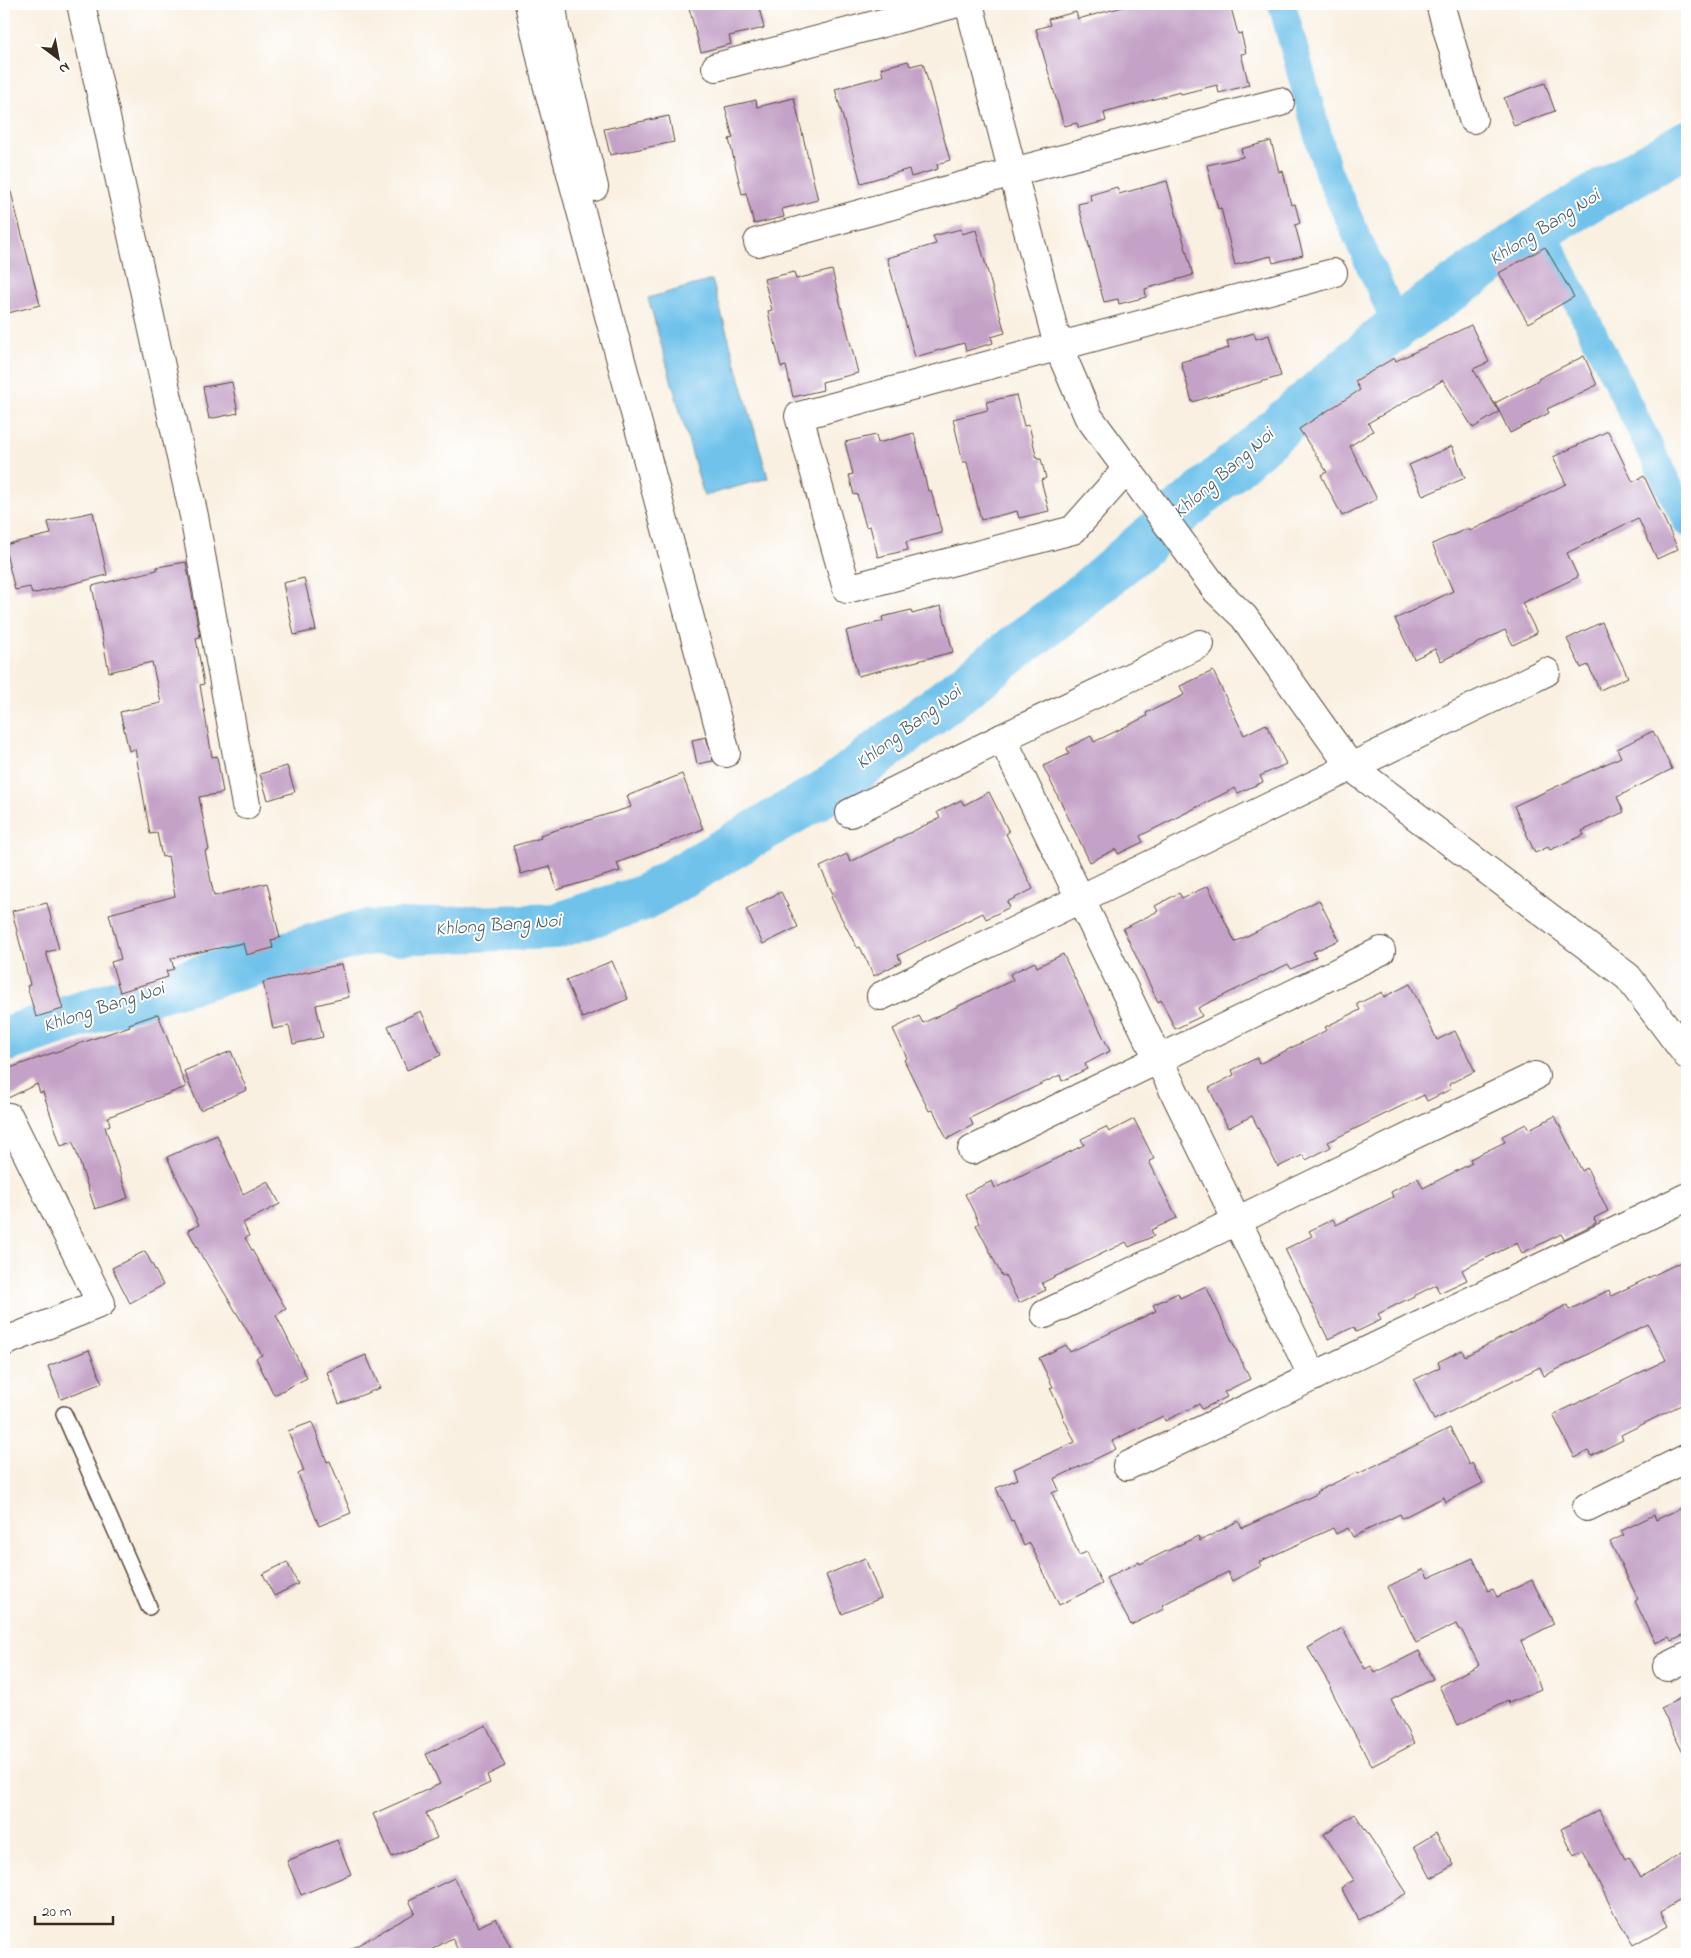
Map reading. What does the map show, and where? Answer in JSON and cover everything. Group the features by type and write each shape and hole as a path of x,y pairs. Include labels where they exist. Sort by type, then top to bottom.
{"street":[{"path":"81,4 194,516 246,805"},
{"path":"529,4 547,84 726,753"},
{"path":"552,4 555,29 594,187"},
{"path":"716,67 954,4"},
{"path":"969,4 1058,346 1088,416 1217,591 1244,617 1350,766 1628,977 1687,1055"},
{"path":"1440,4 1473,119"},
{"path":"758,242 1013,172 1280,102"},
{"path":"1127,470 1073,530 847,589 799,416 1333,273"},
{"path":"850,813 1200,644"},
{"path":"881,996 1546,672"},
{"path":"1002,738 1313,1377"},
{"path":"972,1150 1381,951"},
{"path":"1045,1314 1535,1076"},
{"path":"4,1342 101,1303 9,1116"},
{"path":"1127,1466 1687,1197"},
{"path":"1587,1507 1687,1458"}],"lane":[{"path":"64,1414 149,1607"}],"water":[{"path":"712,280 768,478 704,496 648,298"}],"building":[{"path":"688,4 758,4 764,28 729,36 731,44 701,52"},
{"path":"1134,4 1230,4 1238,34 1241,33 1246,53 1241,54 1249,85 1219,93 1217,85 1181,94 1180,92 1104,113 1106,121 1079,128 1077,123 1064,126 1036,29 1050,25 1048,19 1076,12 1078,19"},
{"path":"908,61 910,66 923,63 950,160 937,164 938,169 911,177 909,169 861,183 835,89 883,76 881,68"},
{"path":"1545,83 1555,111 1514,126 1504,98"},
{"path":"794,98 818,200 782,209 784,217 754,224 746,193 742,194 729,139 733,138 725,107 756,100 757,107"},
{"path":"669,116 674,142 610,155 604,129"},
{"path":"1271,141 1279,172 1283,171 1291,205 1295,204 1300,223 1295,225 1303,255 1273,263 1271,256 1235,265 1221,208 1218,209 1207,165 1243,157 1241,149"},
{"path":"1167,181 1193,275 1145,289 1146,297 1119,304 1118,299 1104,302 1078,204 1091,201 1090,195 1117,187 1119,194"},
{"path":"4,192 11,192 40,305 4,314"},
{"path":"961,229 962,234 976,230 1005,333 991,337 993,343 966,351 964,343 915,357 887,258 936,244 933,236"},
{"path":"1545,247 1574,297 1528,323 1499,273"},
{"path":"832,270 858,373 822,382 823,390 793,397 786,366 781,367 768,311 772,310 764,279 794,272 796,279"},
{"path":"1471,325 1489,362 1473,369 1499,412 1473,428 1443,380 1368,423 1373,431 1350,446 1377,499 1342,516 1321,475 1327,472 1299,429 1360,390 1355,381 1394,358 1396,361"},
{"path":"1254,333 1256,339 1269,335 1281,376 1192,402 1181,362 1229,348 1227,341"},
{"path":"1584,356 1597,385 1547,409 1549,413 1510,433 1495,403"},
{"path":"232,382 238,413 209,419 203,387"},
{"path":"1016,395 1024,426 1029,425 1037,459 1041,459 1046,478 1041,480 1049,511 1019,518 1017,511 981,520 967,462 963,462 953,419 988,410 986,402"},
{"path":"1608,431 1633,482 1644,476 1678,549 1657,559 1638,518 1567,553 1578,577 1522,603 1537,633 1513,645 1505,630 1441,661 1435,649 1414,659 1395,619 1453,591 1432,544 1469,528 1470,531 1566,484 1553,457"},
{"path":"914,433 928,491 931,490 942,533 906,542 908,550 878,557 870,526 866,527 857,494 854,495 849,475 853,474 845,442 876,435 878,443"},
{"path":"1452,446 1465,478 1423,496 1409,465"},
{"path":"93,512 107,575 32,594 30,587 15,590 4,545 51,534 48,522"},
{"path":"186,562 200,637 196,638 204,684 200,685 212,757 217,756 223,793 199,797 209,850 205,851 214,896 267,883 280,938 271,940 273,948 246,955 243,943 171,958 174,969 166,971 168,977 120,992 111,962 121,959 109,914 175,896 168,856 162,857 157,833 150,834 135,749 129,751 120,712 161,703 152,662 109,672 92,586 157,570 157,567"},
{"path":"304,578 316,630 294,635 283,583"},
{"path":"941,606 953,652 858,676 846,631 883,621 882,617 911,610 912,614"},
{"path":"1602,622 1628,677 1600,690 1588,665 1581,668 1567,639"},
{"path":"1213,671 1244,735 1266,724 1286,764 1260,776 1263,782 1238,793 1235,788 1140,836 1143,842 1118,854 1116,849 1090,862 1043,766 1069,754 1067,748 1091,736 1094,742 1147,716 1146,713 1184,695 1180,686"},
{"path":"1653,731 1672,769 1617,797 1624,812 1582,831 1584,835 1550,850 1548,847 1535,853 1514,806 1621,757 1617,749"},
{"path":"706,737 713,761 697,764 692,740"},
{"path":"287,766 295,792 268,800 260,774"},
{"path":"682,774 703,829 617,863 620,871 557,890 550,866 521,874 513,846 541,838 540,835 631,807 627,796"},
{"path":"989,792 1009,832 1006,834 1033,889 1007,902 1010,907 986,919 983,913 898,955 901,962 874,976 860,947 857,948 831,897 834,896 820,867 847,854 850,862 940,818 937,812 961,800 964,805"},
{"path":"1208,886 1235,942 1319,900 1339,940 1313,952 1316,957 1291,969 1288,964 1198,1008 1202,1016 1175,1029 1161,1000 1158,1002 1123,929 1158,911 1155,906 1179,893 1182,898"},
{"path":"781,892 798,927 763,944 746,909"},
{"path":"47,903 59,949 46,952 63,1009 36,1017 27,986 30,985 12,911"},
{"path":"1063,954 1110,1051 1085,1064 1087,1069 1062,1081 1060,1075 970,1118 973,1125 947,1139 933,1110 929,1111 904,1060 907,1058 893,1029 919,1016 923,1023 1013,980 1010,974 1035,962 1037,967"},
{"path":"612,961 628,999 582,1018 566,980"},
{"path":"342,964 349,997 316,1005 323,1037 293,1044 289,1026 273,1029 263,982"},
{"path":"1410,984 1437,1040 1455,1031 1475,1071 1449,1084 1451,1089 1427,1101 1424,1095 1328,1142 1331,1147 1306,1160 1303,1155 1278,1167 1252,1116 1228,1128 1209,1088 1234,1075 1232,1070 1257,1058 1259,1064 1327,1030 1325,1027 1360,1010 1357,1004 1382,992 1384,997"},
{"path":"421,1011 441,1055 407,1070 388,1026"},
{"path":"158,1014 186,1087 108,1117 110,1125 105,1127 128,1198 95,1209 73,1142 61,1146 43,1092 40,1093 37,1084 4,1100 4,1070 130,1026 129,1024"},
{"path":"231,1051 247,1090 200,1110 184,1071"},
{"path":"1555,1116 1582,1171 1587,1168 1608,1211 1594,1218 1596,1223 1564,1239 1561,1234 1522,1253 1517,1243 1462,1270 1467,1280 1439,1293 1436,1285 1378,1314 1381,1320 1356,1332 1354,1327 1328,1339 1285,1249 1312,1236 1309,1231 1333,1219 1336,1225 1393,1197 1391,1192 1418,1178 1423,1188 1472,1163 1470,1159 1505,1142 1502,1136 1526,1124 1529,1129"},
{"path":"1134,1119 1154,1159 1149,1161 1177,1218 1151,1230 1154,1236 1129,1247 1126,1242 1042,1283 1046,1290 1019,1303 1005,1275 1002,1276 976,1225 979,1223 965,1194 992,1181 995,1188 1084,1145 1081,1139 1106,1127 1109,1132"},
{"path":"217,1135 243,1194 268,1181 280,1204 243,1223 249,1236 245,1238 286,1309 276,1315 307,1378 274,1395 256,1358 262,1355 203,1259 188,1230 199,1225 167,1157"},
{"path":"145,1251 163,1285 130,1303 112,1268"},
{"path":"1687,1259 1687,1402 1621,1435 1623,1440 1591,1456 1588,1451 1575,1458 1553,1415 1666,1360 1648,1324 1544,1376 1540,1367 1434,1420 1414,1380 1440,1367 1438,1362 1462,1350 1465,1356 1567,1305 1569,1310 1609,1290 1611,1296"},
{"path":"1206,1286 1250,1379 1224,1392 1227,1397 1202,1409 1199,1404 1165,1421 1163,1416 1112,1441 1116,1449 1054,1479 1059,1490 1052,1493 1079,1555 1087,1552 1102,1584 1059,1605 1030,1543 1024,1546 996,1488 1018,1479 1014,1469 1075,1442 1050,1388 1053,1387 1039,1358 1066,1345 1070,1352 1156,1311 1153,1305 1178,1293 1180,1298"},
{"path":"89,1350 102,1383 61,1399 48,1366"},
{"path":"366,1355 380,1388 339,1404 327,1372"},
{"path":"312,1422 327,1462 330,1461 351,1513 319,1526 298,1474 304,1471 288,1431"},
{"path":"1450,1428 1469,1465 1472,1463 1483,1483 1446,1502 1444,1497 1402,1518 1400,1514 1353,1537 1348,1528 1336,1534 1333,1528 1259,1562 1261,1566 1232,1581 1228,1572 1162,1605 1164,1609 1131,1625 1106,1578 1198,1536 1200,1541 1238,1521 1242,1528 1317,1494 1316,1492 1357,1472 1358,1474"},
{"path":"1687,1505 1687,1634 1672,1641 1669,1637 1655,1643 1635,1601 1638,1599 1610,1542 1624,1535 1621,1531 1654,1515 1656,1520"},
{"path":"865,1558 881,1598 842,1614 826,1575"},
{"path":"1473,1558 1488,1591 1493,1589 1497,1597 1532,1580 1554,1624 1521,1641 1541,1689 1509,1703 1508,1700 1458,1725 1439,1686 1479,1665 1461,1629 1459,1630 1456,1624 1416,1643 1387,1587 1424,1569 1428,1578"},
{"path":"287,1562 298,1584 274,1596 263,1574"},
{"path":"1342,1628 1365,1669 1371,1666 1375,1673 1419,1651 1433,1679 1391,1700 1414,1744 1372,1766 1331,1687 1308,1648"},
{"path":"1687,1695 1687,1761 1661,1708"},
{"path":"486,1725 505,1766 487,1775 490,1783 426,1813 437,1838 392,1857 373,1814 440,1784 426,1754"},
{"path":"1599,1810 1625,1860 1629,1857 1641,1878 1687,1850 1687,1896 1661,1912 1668,1925 1633,1945 1613,1911 1583,1851 1574,1856 1561,1829"},
{"path":"1355,1814 1407,1893 1359,1920 1341,1888 1354,1880 1324,1834"},
{"path":"1436,1833 1454,1865 1431,1878 1414,1846"},
{"path":"337,1840 351,1874 301,1895 287,1861"},
{"path":"454,1878 478,1927 496,1918 514,1954 460,1954 452,1938 424,1954 342,1954 415,1913 409,1900"}],"waterway":[{"path":"1282,4 1328,172 1397,326"},
{"name":"Khlong Bang Noi","path":"4,1040 136,996 362,933 555,926 643,898 831,789 1079,599 1397,326 1541,228 1687,143"},
{"path":"1541,228 1687,523"}]}
